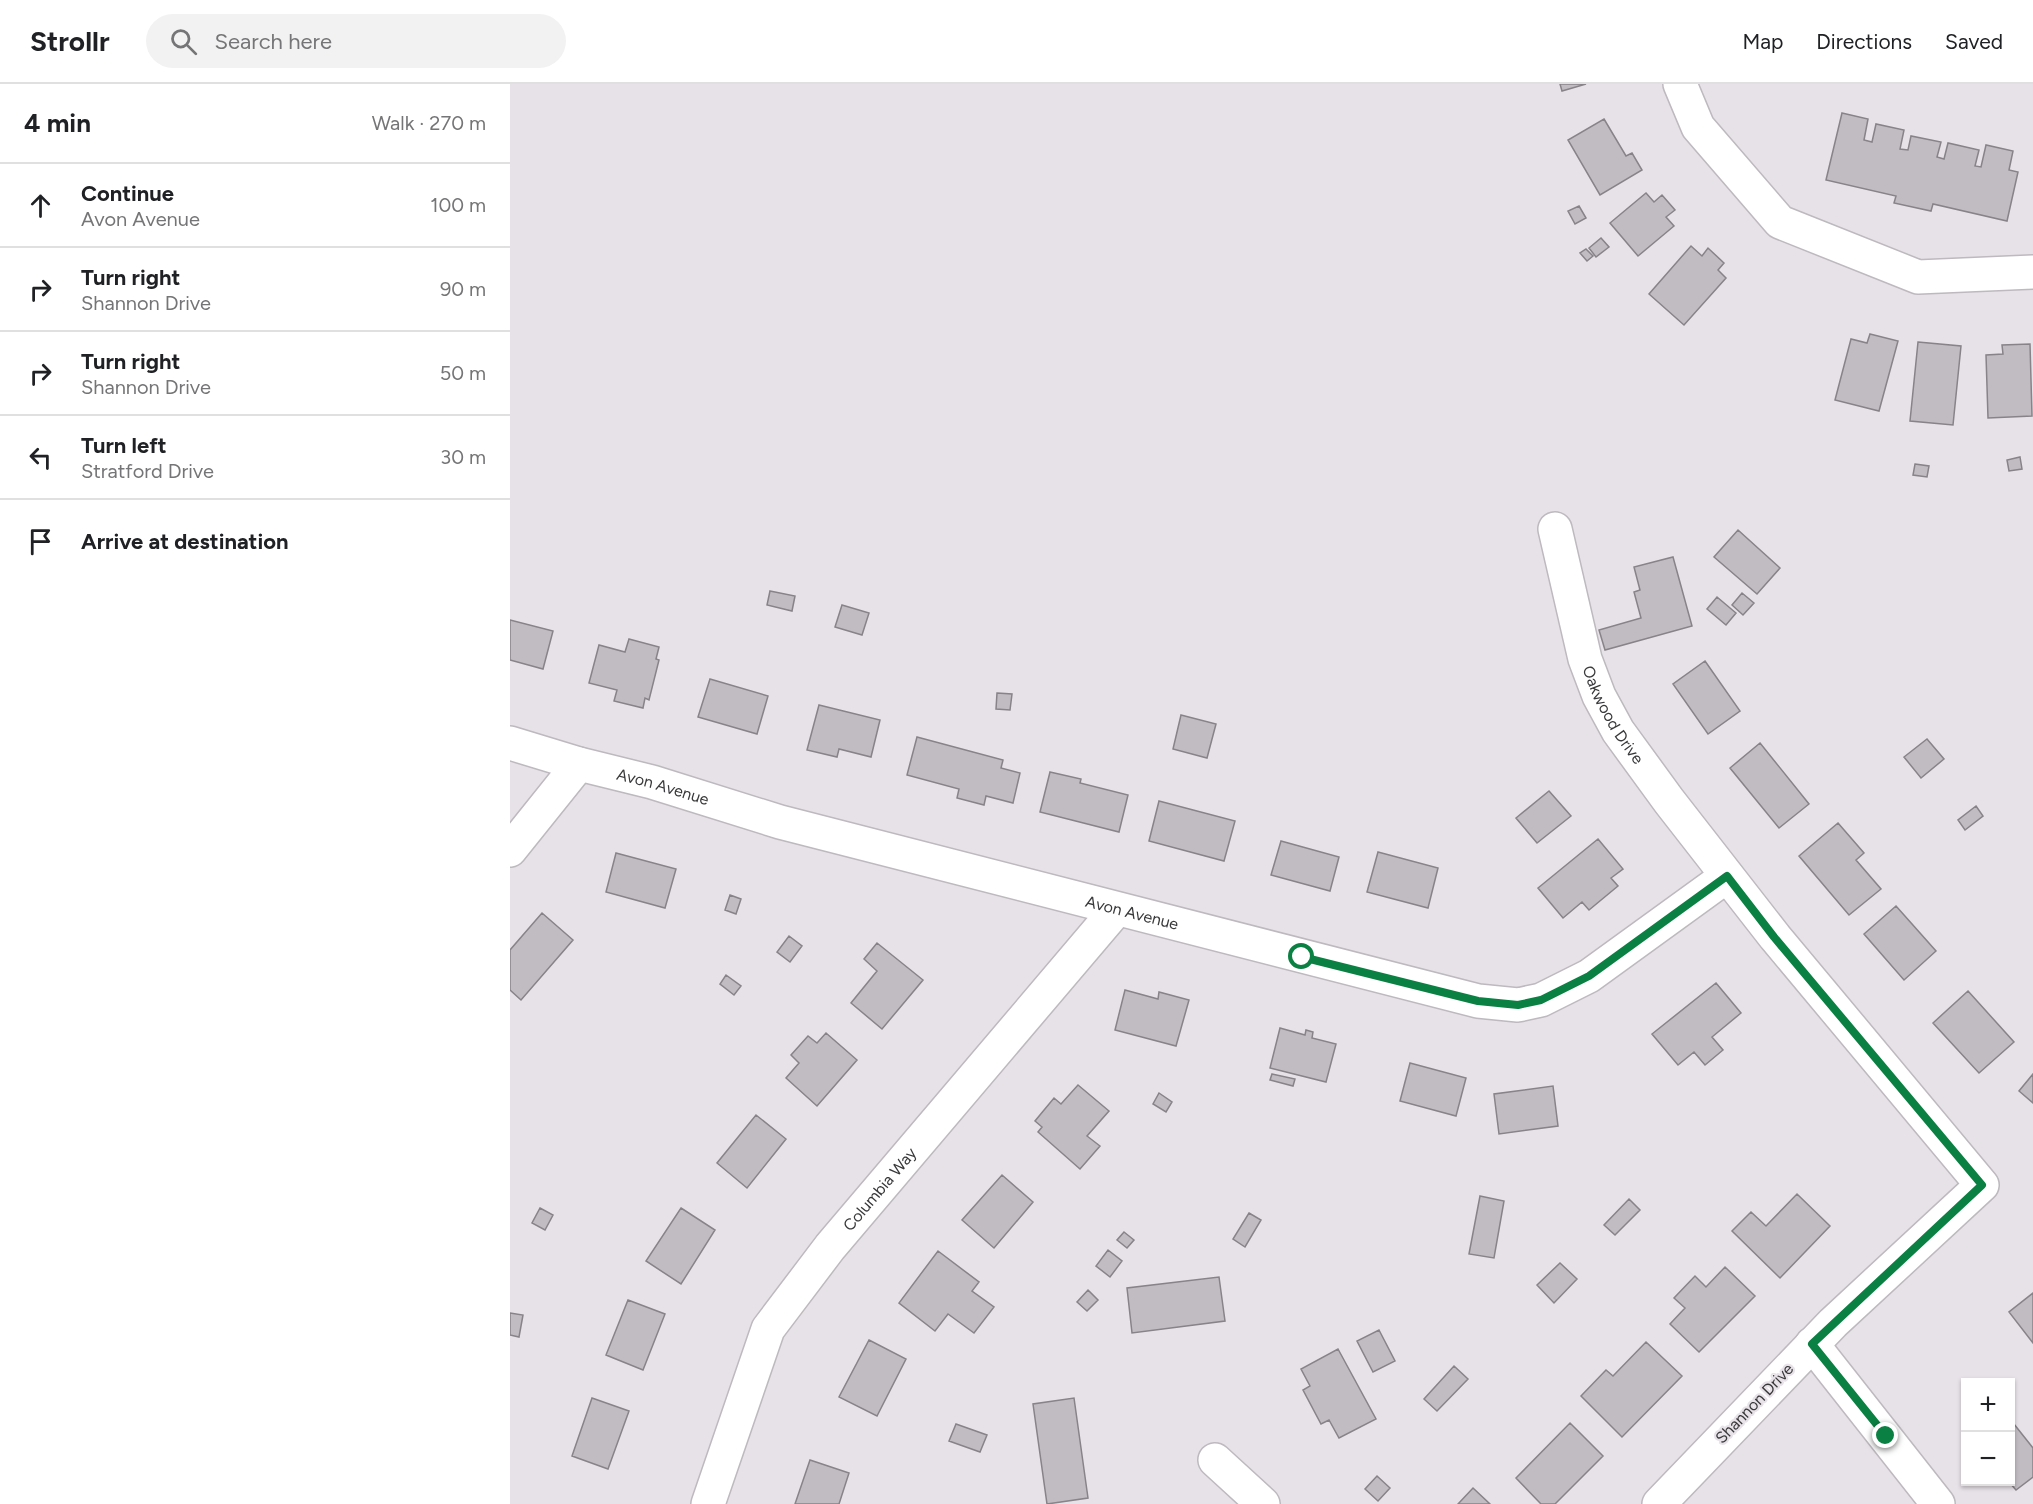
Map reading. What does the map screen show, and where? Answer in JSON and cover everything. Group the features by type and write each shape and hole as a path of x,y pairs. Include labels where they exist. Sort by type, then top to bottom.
{"street":[{"path":"1680,84 1698,127 1780,222 1918,277 2033,272"},
{"name":"Oakwood Drive","path":"1555,529 1585,659 1599,696 1618,731 1642,766 1727,876"},
{"name":"Avon Avenue","path":"510,743 579,764 652,782 780,822 1478,1001 1518,1005 1541,1000 1589,976 1727,876"},
{"path":"510,850 579,764"},
{"name":"Shannon Drive","path":"1659,1504 1812,1344 1982,1185 1774,937 1727,876"},
{"name":"Columbia Way","path":"708,1504 768,1329 830,1247 1116,910"},
{"path":"1812,1344 1938,1504"},
{"path":"1215,1460 1263,1504"}],"building":[{"path":"1560,84 1586,84 1562,91"},
{"path":"1842,113 1868,119 1864,140 1872,142 1876,124 1904,130 1900,149 1908,150 1911,136 1941,142 1937,157 1944,159 1948,143 1979,150 1975,166 1981,167 1986,145 2013,151 2009,170 2018,172 2007,221 1933,204 1931,211 1894,203 1896,196 1826,180"},
{"path":"1604,119 1626,156 1632,153 1642,170 1600,195 1568,140"},
{"path":"1646,193 1654,202 1662,195 1675,210 1666,217 1674,226 1638,256 1610,223"},
{"path":"1579,206 1586,218 1575,224 1568,211"},
{"path":"1601,238 1609,247 1596,257 1589,248"},
{"path":"1691,246 1702,256 1708,248 1724,263 1718,270 1726,278 1684,325 1649,294"},
{"path":"1586,249 1593,256 1587,261 1580,253"},
{"path":"1870,334 1898,341 1879,411 1835,400 1851,339 1867,343"},
{"path":"1918,342 1961,346 1953,425 1910,421"},
{"path":"2030,344 2032,416 1988,418 1986,355 2003,354 2002,345"},
{"path":"2020,457 2022,469 2009,471 2007,460"},
{"path":"1915,464 1929,466 1927,477 1913,475"},
{"path":"1738,530 1780,568 1757,594 1714,557"},
{"path":"1673,557 1692,626 1605,650 1599,630 1641,618 1634,592 1640,590 1634,567"},
{"path":"770,591 795,596 792,611 767,605"},
{"path":"1742,593 1754,603 1743,615 1732,605"},
{"path":"1717,597 1736,613 1726,625 1707,609"},
{"path":"842,605 869,613 862,635 835,627"},
{"path":"510,620 553,631 543,669 510,660"},
{"path":"629,639 659,647 656,659 659,660 649,700 645,698 643,708 614,701 617,690 589,683 599,645 625,652"},
{"path":"1705,661 1740,711 1708,734 1673,684"},
{"path":"710,679 768,696 757,734 698,717"},
{"path":"997,693 1012,694 1010,710 996,709"},
{"path":"819,705 880,720 871,757 839,749 837,757 807,750"},
{"path":"1181,715 1216,724 1207,758 1173,749"},
{"path":"917,737 1003,760 1001,768 1020,773 1013,803 986,796 984,805 957,798 959,789 907,775"},
{"path":"1927,739 1944,759 1921,778 1904,757"},
{"path":"1760,743 1809,804 1779,828 1730,768"},
{"path":"1050,772 1081,779 1080,783 1128,795 1119,832 1040,812"},
{"path":"1549,791 1571,816 1537,843 1516,818"},
{"path":"1159,801 1235,821 1224,861 1149,841"},
{"path":"1976,806 1983,816 1965,830 1958,820"},
{"path":"1838,823 1864,853 1856,860 1881,889 1849,915 1799,856"},
{"path":"1598,839 1623,869 1611,878 1618,886 1589,910 1582,902 1563,918 1538,888"},
{"path":"1281,841 1339,857 1330,891 1271,875"},
{"path":"1378,852 1438,868 1428,908 1367,892"},
{"path":"616,853 676,869 665,908 606,892"},
{"path":"730,895 741,899 736,914 725,910"},
{"path":"1896,906 1936,951 1904,980 1864,934"},
{"path":"542,913 573,940 521,1000 510,990 510,950"},
{"path":"789,936 802,946 790,962 777,952"},
{"path":"877,943 923,980 882,1029 851,1003 877,971 864,959"},
{"path":"726,975 741,986 734,995 720,984"},
{"path":"1716,983 1741,1013 1712,1037 1723,1050 1705,1065 1694,1052 1678,1065 1652,1034"},
{"path":"1125,990 1158,999 1159,992 1189,1000 1176,1046 1115,1030"},
{"path":"1968,991 2014,1042 1979,1073 1933,1023"},
{"path":"1280,1028 1305,1035 1306,1030 1313,1032 1312,1038 1336,1044 1326,1082 1270,1068"},
{"path":"826,1033 857,1060 817,1106 786,1078 799,1063 791,1055 808,1036 817,1043"},
{"path":"1410,1063 1466,1078 1456,1116 1400,1101"},
{"path":"1272,1074 1295,1079 1293,1086 1270,1080"},
{"path":"2033,1074 2033,1103 2019,1091"},
{"path":"1078,1085 1109,1111 1087,1136 1100,1146 1080,1169 1038,1132 1042,1127 1035,1121 1054,1098 1061,1104"},
{"path":"1553,1086 1558,1126 1499,1134 1494,1094"},
{"path":"1159,1093 1172,1102 1166,1112 1153,1104"},
{"path":"756,1115 786,1139 747,1188 717,1163"},
{"path":"1002,1175 1033,1202 994,1248 962,1220"},
{"path":"1797,1194 1830,1226 1780,1278 1732,1231 1751,1212 1766,1226"},
{"path":"1480,1196 1504,1201 1494,1258 1469,1254"},
{"path":"1629,1199 1640,1210 1615,1235 1604,1225"},
{"path":"540,1208 553,1215 545,1230 532,1223"},
{"path":"681,1208 715,1230 681,1284 646,1261"},
{"path":"1249,1213 1261,1220 1245,1247 1233,1239"},
{"path":"1124,1232 1134,1240 1127,1248 1117,1240"},
{"path":"1108,1250 1122,1261 1110,1277 1096,1266"},
{"path":"938,1251 979,1282 972,1291 994,1307 974,1333 948,1314 935,1331 899,1303"},
{"path":"1560,1263 1577,1279 1554,1303 1537,1285"},
{"path":"1725,1267 1755,1296 1699,1352 1670,1324 1685,1308 1674,1298 1695,1276 1706,1287"},
{"path":"1219,1277 1225,1321 1132,1333 1127,1288"},
{"path":"1088,1290 1098,1300 1087,1311 1077,1302"},
{"path":"2033,1293 2033,1343 2009,1312"},
{"path":"628,1300 665,1314 643,1370 606,1355"},
{"path":"510,1313 523,1315 519,1337 510,1335"},
{"path":"1379,1330 1395,1361 1373,1372 1357,1341"},
{"path":"869,1340 906,1359 877,1416 839,1397"},
{"path":"1646,1342 1682,1376 1622,1437 1581,1396 1606,1370 1613,1376"},
{"path":"1338,1349 1376,1419 1339,1438 1329,1420 1321,1424 1303,1390 1310,1386 1301,1369"},
{"path":"1454,1366 1468,1379 1437,1411 1424,1399"},
{"path":"592,1398 629,1411 608,1469 572,1456"},
{"path":"1074,1398 1088,1498 1047,1504 1033,1404"},
{"path":"1570,1423 1603,1456 1555,1504 1541,1504 1516,1478"},
{"path":"956,1424 987,1435 980,1452 949,1441"},
{"path":"2015,1425 2033,1448 2033,1477 2016,1490 2012,1486 2015,1486"},
{"path":"810,1460 849,1473 839,1504 795,1504"},
{"path":"1377,1476 1390,1488 1378,1501 1365,1489"},
{"path":"1473,1488 1490,1504 1458,1504"}],"route":[{"path":"1302,957 1478,1001 1518,1005 1541,1000 1589,976 1727,876 1774,937 1982,1185 1812,1344 1886,1436"}]}
